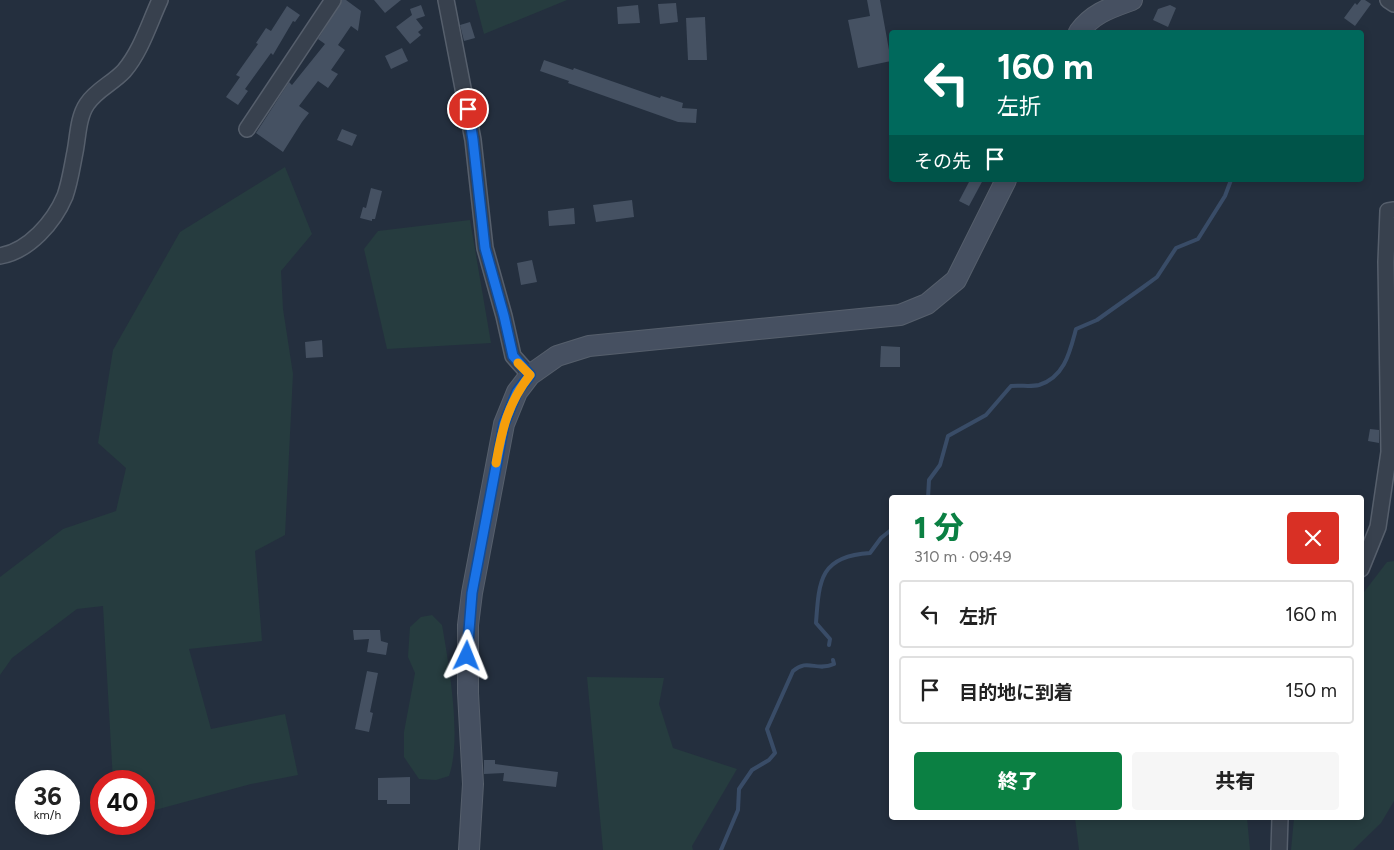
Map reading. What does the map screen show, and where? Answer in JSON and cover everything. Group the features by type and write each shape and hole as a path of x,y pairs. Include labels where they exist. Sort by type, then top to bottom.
{"street":[{"path":"0,256 20,249 51,221 64,198 70,182 80,120 86,105 93,96 123,72 134,57 160,0"},
{"path":"247,129 333,0"},
{"path":"446,0 473,140 485,248 513,356 530,375"},
{"path":"1081,30 1106,5 1132,0"},
{"path":"1388,0 1394,4"},
{"path":"469,850 473,784 467,656 472,593 504,424 517,392 530,375 558,356 589,346 900,315 927,304 956,280 1005,182"},
{"path":"1364,562 1378,527 1388,452 1386,253 1388,210 1394,210"},
{"path":"1279,850 1280,820"}],"green space":[{"path":"475,0 567,0 484,34"},
{"path":"285,167 312,234 281,271 283,309 293,374 285,535 255,551 262,641 189,649 211,729 285,714 298,775 251,784 155,810 155,770 112,770 103,606 77,609 12,658 0,675 0,577 63,529 116,511 126,468 98,443 113,350 180,232"},
{"path":"470,220 491,343 387,349 364,249 378,231"},
{"path":"1394,561 1394,801 1381,823 1353,850 1291,850 1294,820 1364,820 1364,592 1387,562"},
{"path":"432,615 442,625 451,681 454,723 453,761 449,776 436,780 419,779 404,757 404,732 415,673 408,657 410,627 421,617"},
{"path":"587,677 664,678 659,704 673,748 737,769 692,846 693,850 603,850"},
{"path":"1075,820 1247,820 1250,850 1079,850"}],"building":[{"path":"342,0 346,0 361,11 358,31 351,26 338,45 345,50 331,70 338,74 328,88 318,81 299,106 309,113 283,152 256,133 289,82 292,85 325,44 318,39"},
{"path":"374,0 401,0 385,13"},
{"path":"867,0 880,0 889,50 889,61 858,68 848,20 870,16"},
{"path":"1361,0 1371,4 1355,26 1344,18 1355,3 1357,5"},
{"path":"676,3 678,22 660,24 658,4"},
{"path":"421,5 425,16 416,19 423,28 418,32 421,35 410,44 396,27 412,15 410,9"},
{"path":"638,5 640,23 618,24 617,7"},
{"path":"1170,5 1176,8 1168,27 1153,20 1158,9"},
{"path":"287,6 300,15 295,22 293,21 273,55 271,53 245,89 248,91 238,105 226,97 240,77 236,75 258,44 256,43 266,28 271,31"},
{"path":"705,17 707,60 688,60 686,18"},
{"path":"470,22 475,38 464,41 460,25"},
{"path":"402,48 408,61 391,69 385,56"},
{"path":"544,60 573,70 574,68 660,98 661,96 683,103 682,108 697,109 696,123 678,122 568,83 569,81 540,71"},
{"path":"342,129 357,135 352,146 337,140"},
{"path":"969,182 982,182 969,206 959,201"},
{"path":"371,188 382,191 375,219 372,219 372,221 360,218 363,207 366,208"},
{"path":"632,200 634,217 596,222 593,205"},
{"path":"574,208 575,224 549,226 548,211"},
{"path":"532,260 537,282 521,285 517,263"},
{"path":"322,340 323,357 306,358 305,342"},
{"path":"881,346 900,347 900,367 880,367"},
{"path":"1370,429 1379,430 1379,443 1368,441"},
{"path":"353,630 380,630 381,641 388,643 386,655 367,652 369,639 354,640"},
{"path":"367,671 378,673 370,712 373,713 369,732 355,729"},
{"path":"484,760 495,760 495,764 558,772 556,787 503,781 504,773 484,774"},
{"path":"410,777 410,804 387,804 387,800 378,800 378,778"}],"waterway":[{"path":"928,495 929,480 940,465 948,436 986,415 1011,386 1039,385 1055,376 1061,370 1069,354 1076,329 1097,320 1157,277 1176,248 1198,239 1225,196 1230,182"},
{"path":"829,645 830,639 816,623 819,594 825,573 841,559 870,553 881,538 889,532"},
{"path":"721,850 738,810 739,789 752,770 769,760 775,753 767,729 793,671 798,667 808,665 828,666 834,664 833,660"}],"slow traffic":[{"path":"496,463 504,424 510,406 517,392 530,375 518,363"}],"route":[{"path":"467,656 472,593 498,448 510,406 517,392 530,375 513,356 485,248 468,109"}]}
